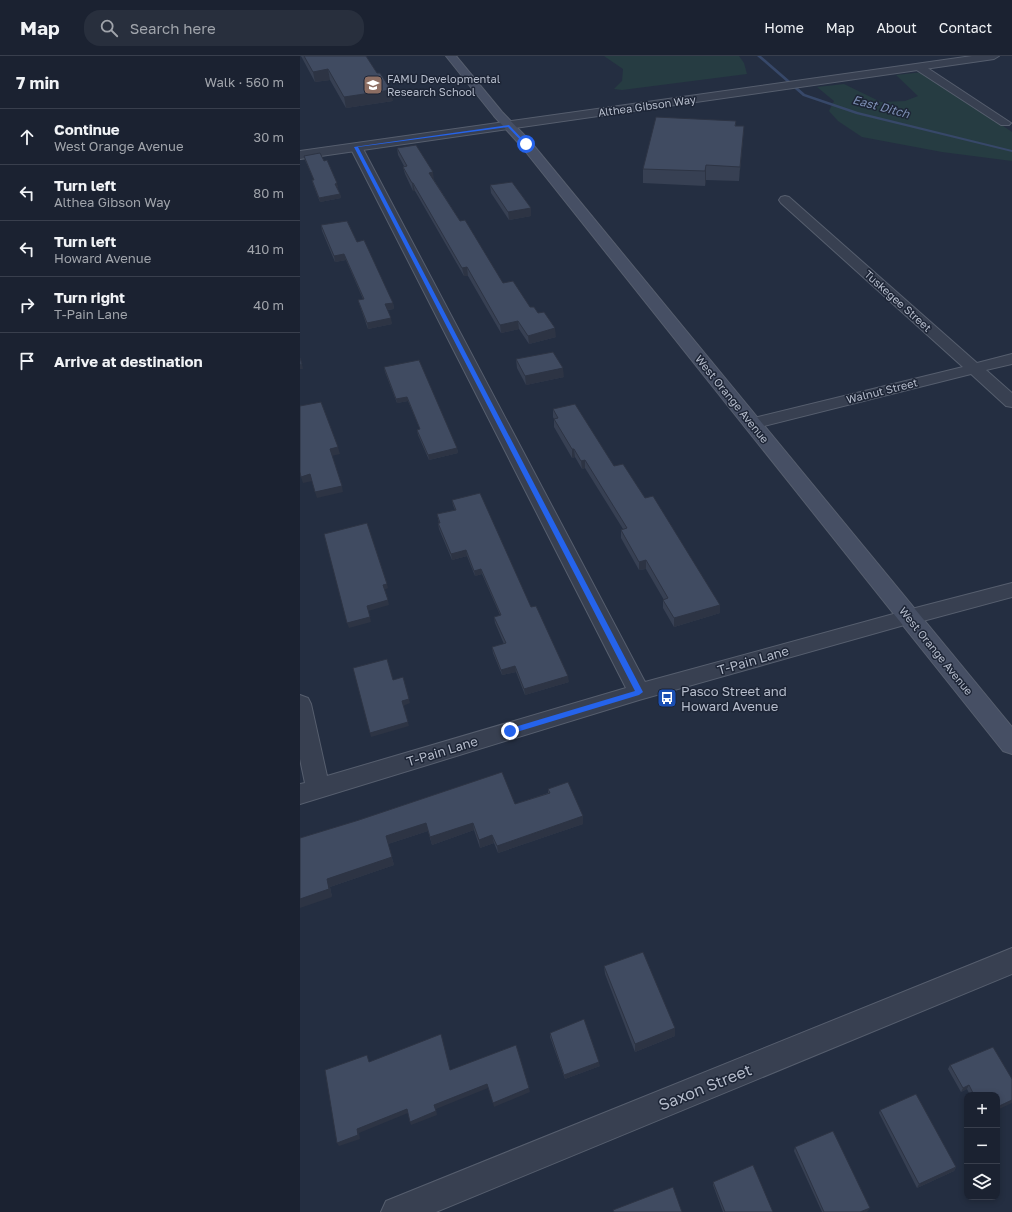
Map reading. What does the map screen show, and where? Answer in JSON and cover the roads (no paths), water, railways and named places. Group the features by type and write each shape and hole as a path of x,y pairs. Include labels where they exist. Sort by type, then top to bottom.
{"main road":[{"name":"West Orange Avenue","path":"451,56 480,94 526,144 1012,744"}],"street":[{"name":"Althea Gibson Way","path":"300,155 994,56"},
{"path":"919,67 1005,123"},
{"path":"356,147 639,692"},
{"name":"Tuskegee Street","path":"785,200 1012,402"},
{"name":"Walnut Street","path":"752,424 1012,359"},
{"path":"908,617 1012,590"},
{"name":"T-Pain Lane","path":"309,792 639,692 908,617"},
{"path":"300,704 309,792"},
{"name":"Saxon Street","path":"397,1212 1012,961"}],"waterway":[{"name":"East Ditch","path":"759,56 804,95 857,113 1012,151"}],"place":[{"name":"FAMU Developmental Research School","path":"373,85"},
{"name":"Pasco Street and Howard Avenue","path":"667,698"}]}
